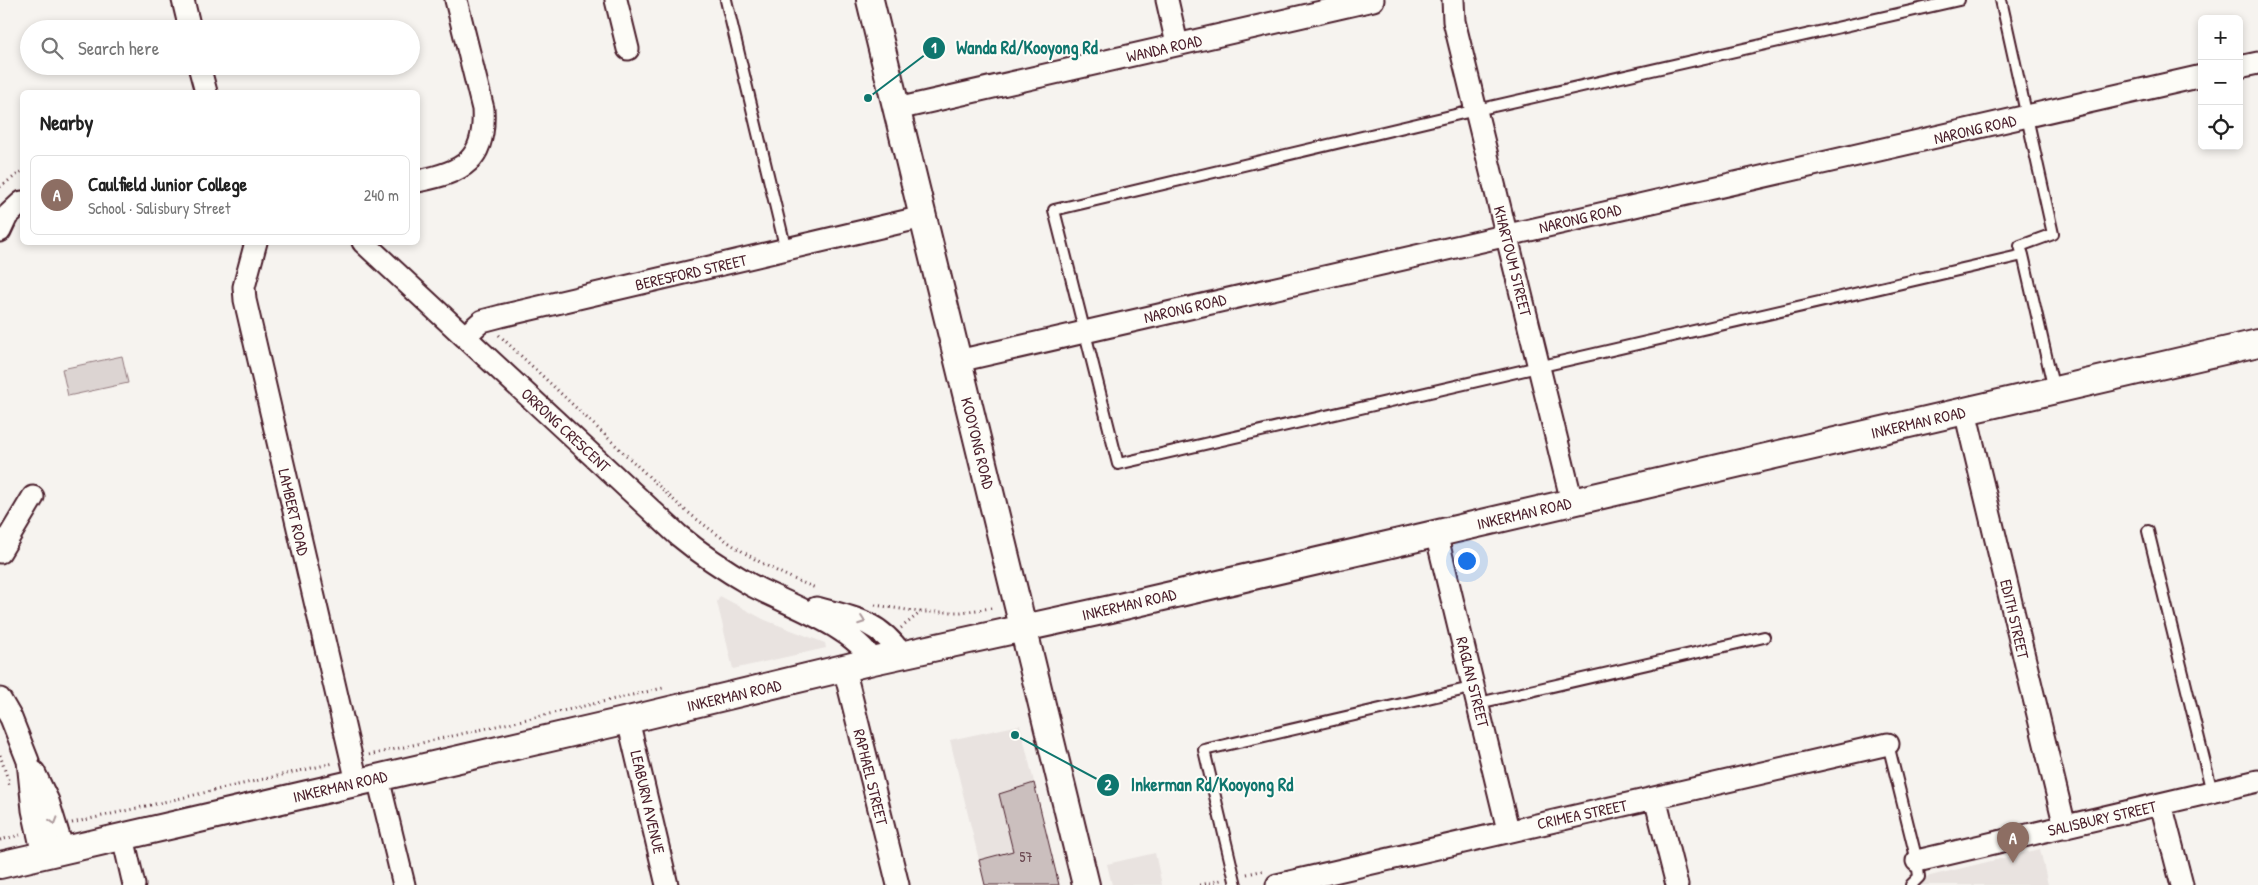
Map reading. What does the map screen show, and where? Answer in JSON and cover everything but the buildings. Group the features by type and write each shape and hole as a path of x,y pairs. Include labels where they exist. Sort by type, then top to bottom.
{"street":[{"path":"183,0 188,20"},
{"path":"420,180 459,170 477,151 484,124 483,109 456,0"},
{"path":"616,0 628,49"},
{"name":"KOOYONG ROAD","path":"870,0 1086,885"},
{"path":"1167,0 1178,44"},
{"name":"WANDA ROAD","path":"897,109 1373,0"},
{"name":"KHARTOUM STREET","path":"1444,0 1454,21"},
{"name":"KHARTOUM STREET","path":"1453,0 1454,21 1572,502"},
{"path":"2243,66 2258,63"},
{"path":"201,75 205,90"},
{"name":"NARONG ROAD","path":"958,361 2198,77"},
{"path":"0,206 20,197"},
{"path":"0,231 8,216 20,204"},
{"name":"BERESFORD STREET","path":"464,336 482,322 923,217"},
{"path":"0,224 0,231"},
{"name":"LAMBERT ROAD","path":"255,245 244,287 245,300 362,773 404,885"},
{"name":"ORRONG CRESCENT","path":"366,245 678,535 724,569 854,639 866,650 872,661"},
{"name":"INKERMAN ROAD","path":"0,865 50,841 123,837 362,773 628,720 872,661 1023,628 2258,343"},
{"name":"EDITH STREET","path":"1965,411 2065,826"},
{"path":"0,552 34,498"},
{"name":"RAGLAN STREET","path":"1436,533 1477,695 1508,830"},
{"name":"ORRONG CRESCENT","path":"781,600 863,620 886,634 902,655"},
{"name":"RAPHAEL STREET","path":"844,668 898,885"},
{"path":"0,699 23,744 28,761 48,801 50,841"},
{"name":"LEABURN AVENUE","path":"628,720 667,885"},
{"name":"CRIMEA STREET","path":"1277,885 1508,830 1888,744"},
{"name":"SALISBURY STREET","path":"1918,861 2258,781"},
{"path":"1656,798 1677,885"},
{"path":"2161,804 2182,885"},
{"path":"123,837 134,885"}],"lane":[{"path":"726,0 786,250"},
{"path":"1959,0 1476,110 1054,210 1118,464 2023,254"},
{"path":"2001,0 2052,234 2020,246 2054,390"},
{"path":"2148,531 2212,792"},
{"path":"1236,885 1204,750 1764,637"},
{"path":"1888,744 1918,861 1919,877 1912,885"}],"path":[{"path":"0,186 20,172"},
{"path":"482,322 680,506 721,539 745,556 817,589"},
{"path":"866,603 921,612 961,612 992,608"},
{"path":"886,634 900,629 921,612"},
{"path":"0,840 50,841 362,773 665,687"}],"shaded area":[{"path":"122,356 128,383 68,396 62,369"},
{"path":"720,596 765,620 825,643 826,648 733,669 717,602"},
{"path":"1020,725 1059,885 985,885 950,740"},
{"path":"2040,849 2048,885 1919,885 1926,877"},
{"path":"1155,853 1162,885 1112,885 1107,864"}],"place":[{"name":"Wanda Rd/Kooyong Rd","path":"868,98"},
{"name":"Inkerman Rd/Kooyong Rd","path":"1015,735"},
{"name":"Caulfield Junior College","path":"2013,863"}]}
